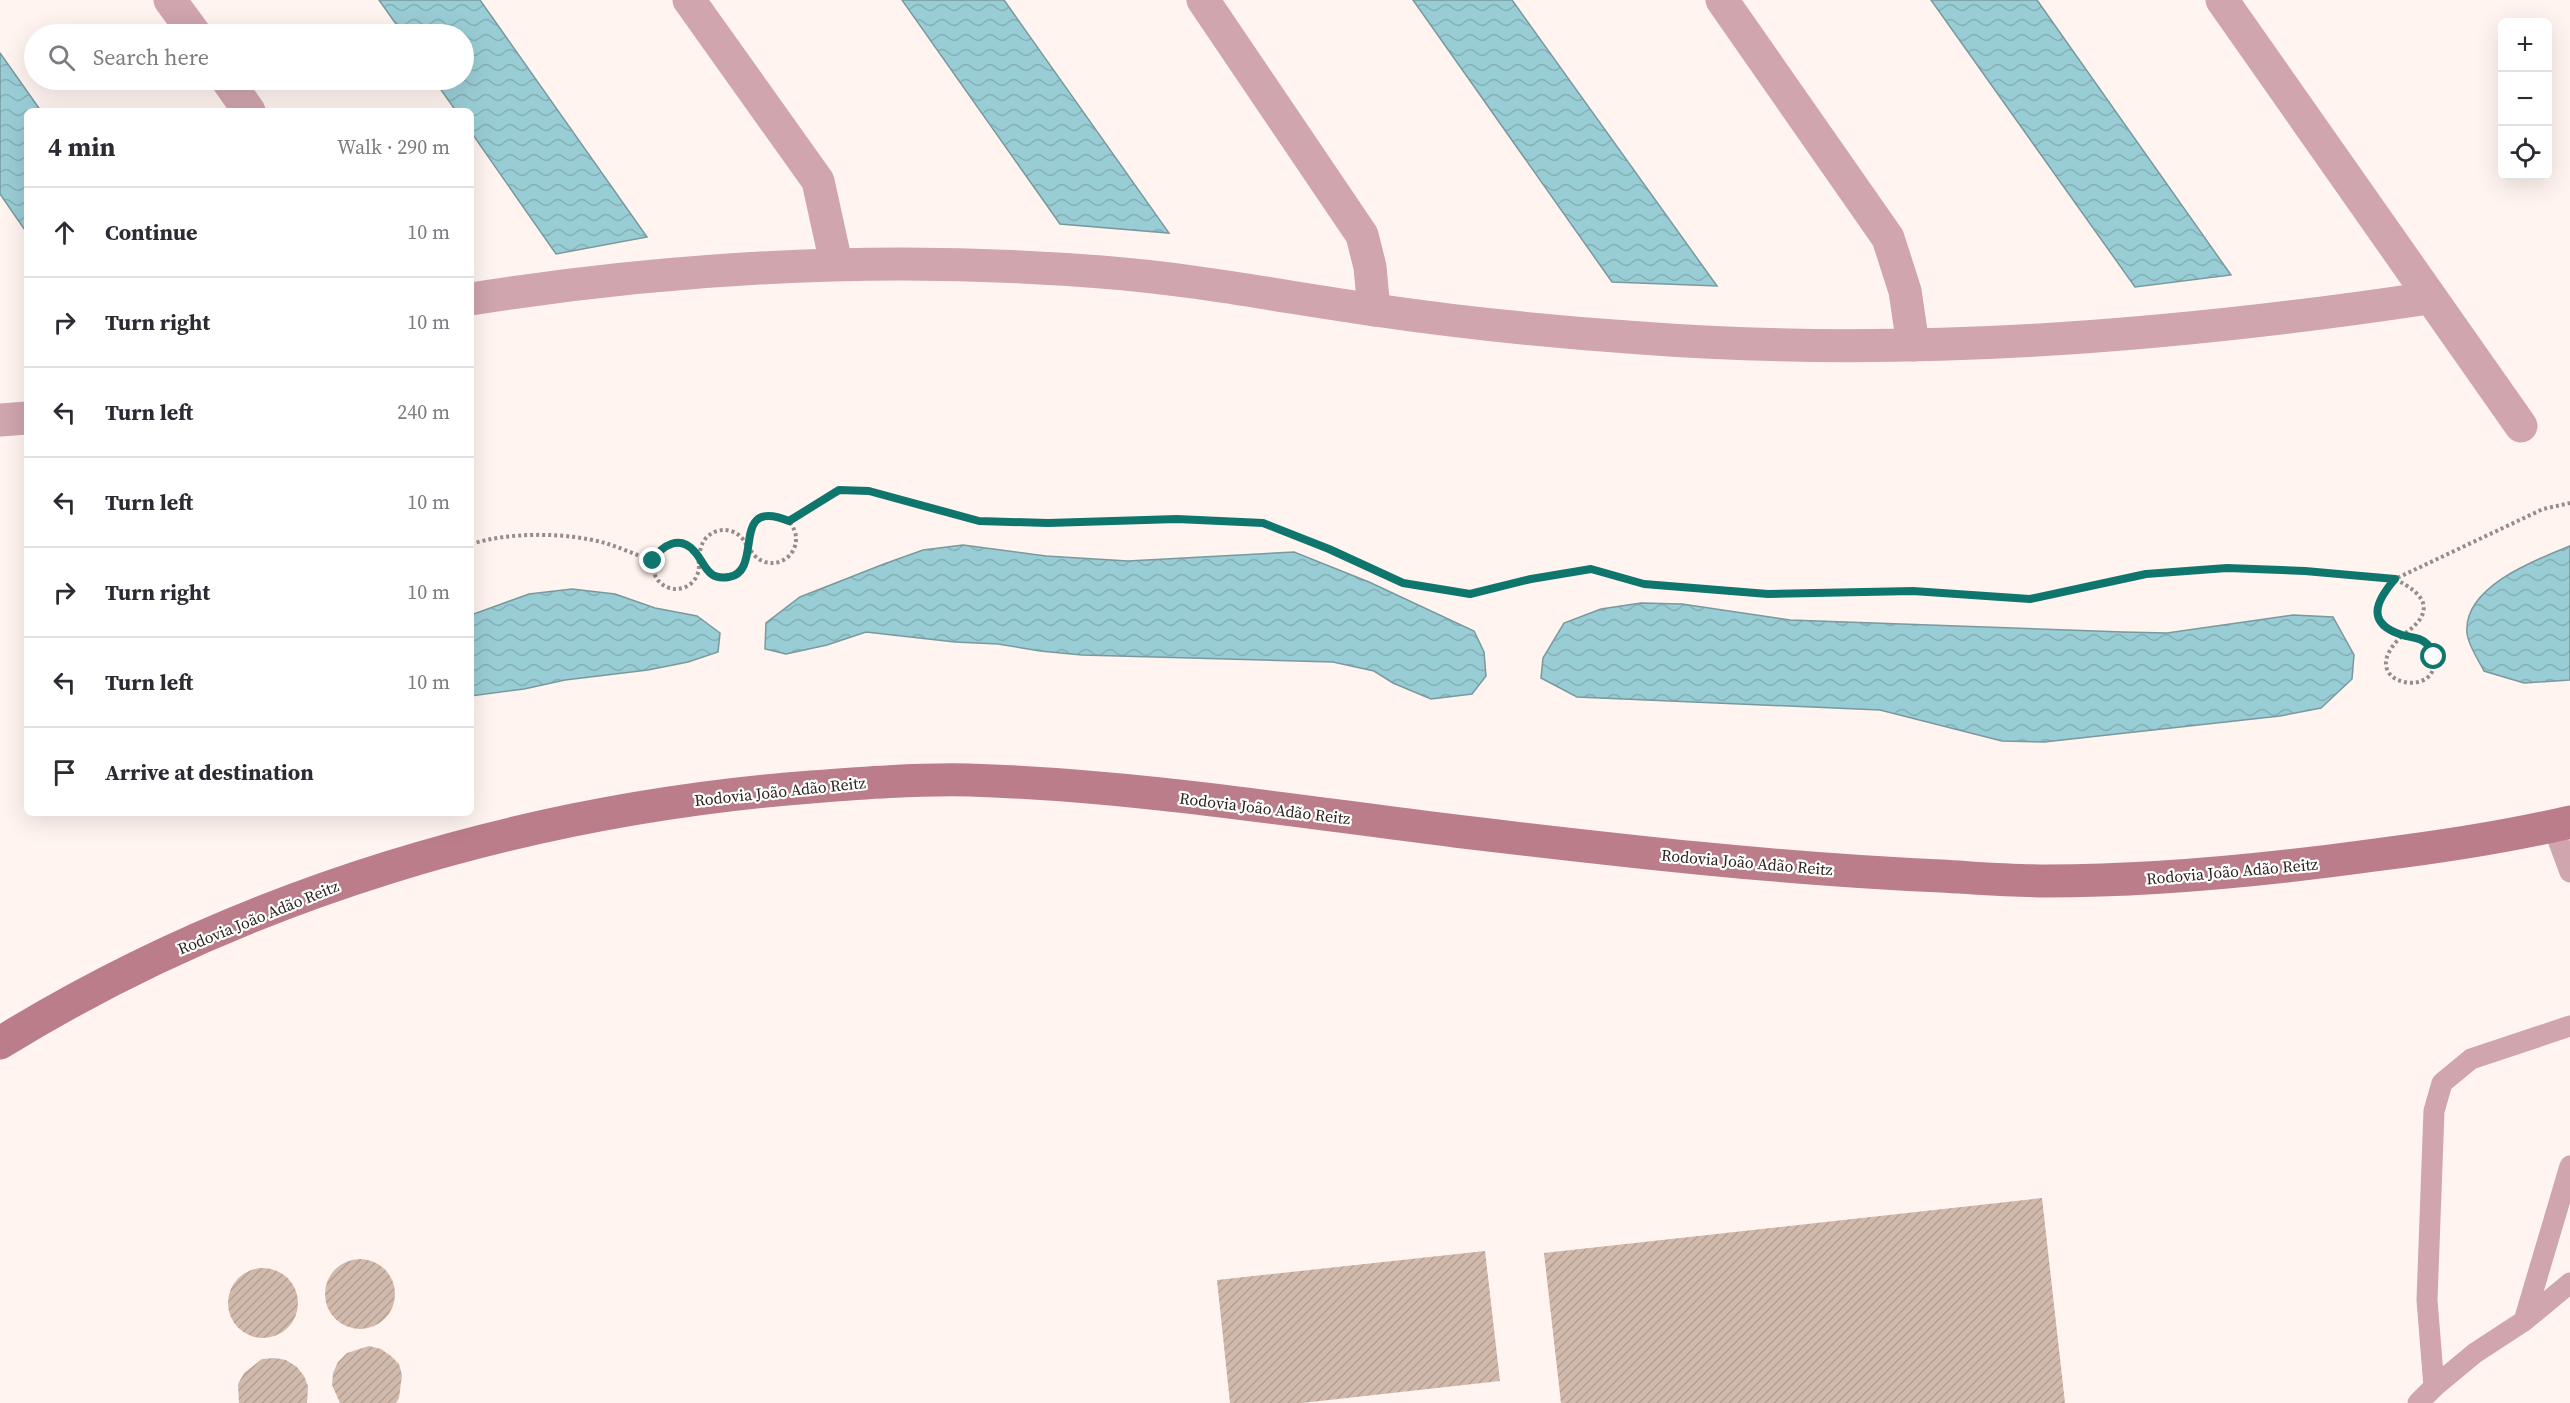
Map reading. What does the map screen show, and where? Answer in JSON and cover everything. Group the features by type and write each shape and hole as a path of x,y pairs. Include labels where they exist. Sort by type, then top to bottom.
{"main road":[{"name":"Rodovia João Adão Reitz","path":"0,1043 148,961 289,901 416,859 522,831 654,804 760,791 888,781 965,780 1087,786 1585,847 1775,866 2042,881 2156,879 2282,868 2428,848 2561,824"}],"street":[{"path":"170,0 188,24"},
{"path":"689,0 818,181 836,263"},
{"path":"1203,0 1362,235 1370,267 1374,310"},
{"path":"1722,0 1888,238 1905,291 1913,345"},
{"path":"2222,0 2521,426"},
{"path":"234,90 247,108"},
{"path":"474,299 569,284 703,270 836,263 971,264 1105,272 1238,287 1374,310 1509,327 1647,339 1784,344 1913,345 2043,340 2172,331 2301,318 2429,298"},
{"path":"0,420 24,418"}],"lane":[{"path":"2561,824 2570,872"},
{"path":"2434,1387 2427,1300 2434,1111 2442,1083 2470,1059 2570,1026"},
{"path":"2524,1321 2570,1166"},
{"path":"2418,1403 2475,1353 2524,1321 2570,1283"}],"path":[{"path":"789,521 839,490 869,491 979,521 1048,523 1177,519 1263,523 1329,549 1403,583 1470,594 1531,579 1591,569 1644,584 1768,594 1913,591 2030,599 2146,574 2227,568 2305,571 2395,579 2420,595 2425,606 2422,618 2403,635 2393,645 2387,654 2387,666 2392,676 2402,683 2414,684 2426,679 2433,669 2434,657 2429,646 2418,638 2403,635 2382,623 2377,612 2378,601 2395,579 2543,509 2570,503"},
{"path":"748,546 741,538 729,531 716,531 705,539 700,550 700,562 699,574 692,585 681,589 669,589 659,583 653,573 653,561 658,551 669,543 683,544 695,551 700,562 708,571 718,577 730,578 741,571 747,561 748,546 748,536 753,524 764,516 777,516 789,521 795,534 795,546 788,556 778,562 766,562 756,557 748,546"},
{"path":"474,543 484,540 553,535 604,543 653,561"}],"water":[{"path":"379,0 480,0 647,237 556,254 474,136 474,108 454,108 441,90 474,90 474,24 396,24"},
{"path":"902,0 1004,0 1169,233 1060,224"},
{"path":"1413,0 1512,0 1717,286 1612,282"},
{"path":"1931,0 2037,0 2231,275 2135,287"},
{"path":"0,53 39,108 24,108 24,229 0,194"},
{"path":"963,545 1046,556 1128,561 1294,552 1369,582 1474,631 1484,652 1486,676 1472,694 1431,699 1393,683 1374,671 1333,662 1082,655 998,644 955,642 866,632 827,645 786,654 765,649 766,623 800,597 923,550"},
{"path":"2570,546 2570,680 2524,683 2484,671 2467,633 2469,617 2476,602 2504,578 2539,559"},
{"path":"572,589 615,594 655,608 697,616 720,633 718,652 688,662 648,670 565,680 524,689 474,696 474,614 529,594"},
{"path":"1641,603 1682,604 1790,620 2167,633 2293,615 2333,617 2354,655 2352,679 2321,708 2280,716 2044,742 2002,741 1880,710 1577,697 1541,678 1543,658 1564,623 1601,609"}],"building":[{"path":"2042,1198 2065,1403 1561,1403 1544,1253"},
{"path":"1485,1251 1500,1381 1302,1403 1230,1403 1217,1280"},
{"path":"360,1259 373,1262 385,1269 392,1281 395,1294 392,1307 385,1319 373,1326 360,1329 347,1326 335,1319 328,1307 325,1294 328,1281 335,1269 347,1262"},
{"path":"263,1268 276,1271 288,1278 295,1290 298,1303 295,1316 288,1328 276,1335 263,1338 250,1335 238,1328 231,1316 228,1303 231,1290 238,1278 250,1271"},
{"path":"369,1346 381,1349 399,1364 402,1375 399,1398 396,1403 340,1403 332,1385 333,1373 338,1362 347,1353"},
{"path":"262,1359 286,1360 297,1367 304,1376 308,1386 307,1403 239,1403 238,1384 244,1373"}],"route":[{"path":"653,561 658,551 669,543 683,544 695,551 700,562 708,571 718,577 730,578 741,571 747,561 748,536 753,524 764,516 777,516 789,521 839,490 869,491 979,521 1048,523 1177,519 1263,523 1329,549 1403,583 1470,594 1531,579 1591,569 1644,584 1768,594 1913,591 2030,599 2146,574 2227,568 2305,571 2395,579 2378,601 2377,612 2382,623 2403,635 2418,638 2429,646 2434,657"}]}
